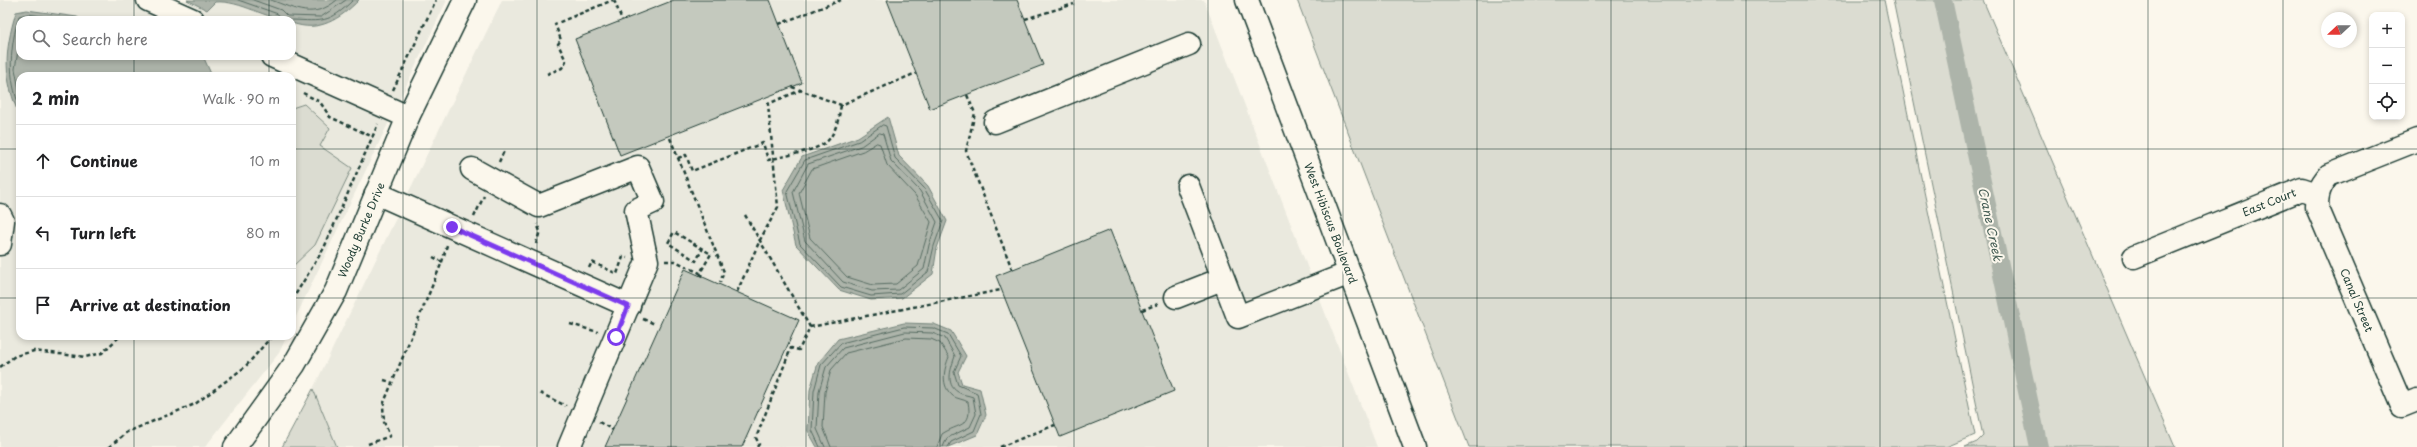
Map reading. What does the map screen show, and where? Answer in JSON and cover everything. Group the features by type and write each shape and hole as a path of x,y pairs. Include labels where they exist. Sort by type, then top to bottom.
{"street":[{"path":"148,0 184,16"},
{"name":"Woody Burke Drive","path":"235,447 294,365 336,291 408,117 465,0"},
{"name":"West Hibiscus Boulevard","path":"1247,0 1415,447"},
{"path":"995,122 1189,44"},
{"path":"281,60 408,117"},
{"path":"2317,194 2322,183 2329,175 2417,140"},
{"path":"472,169 538,206 638,167 653,202 636,210 647,261 633,312 616,337 569,447"},
{"path":"1188,186 1222,279 1238,317 1350,273"},
{"name":"East Court","path":"2134,257 2296,191 2302,189 2317,194"},
{"path":"376,193 633,312"},
{"name":"Canal Street","path":"2317,194 2317,206 2410,403"},
{"path":"0,215 2,221 0,244"},
{"path":"1176,297 1222,279"}],"path":[{"path":"296,294 324,248 385,108 436,0"},
{"path":"548,74 562,68 566,61 558,44 561,40 555,24 613,0 622,20"},
{"path":"779,24 841,0"},
{"path":"1025,19 1074,4"},
{"path":"792,87 841,105 916,73"},
{"path":"737,292 760,240 778,207 768,104 801,90"},
{"path":"299,91 320,102 330,117 373,137"},
{"path":"967,95 975,113 966,151 1012,269"},
{"path":"678,158 686,155 692,171 763,143 768,160 804,152 829,140 837,124 841,105"},
{"path":"670,138 724,272 720,282"},
{"path":"745,215 810,327"},
{"path":"368,444 390,436 384,422 383,405 391,382 442,262 452,227"},
{"path":"662,261 675,261 701,275 712,254 704,248 674,232 668,243 696,261 704,248"},
{"path":"433,257 442,262"},
{"path":"810,327 1001,290"},
{"path":"633,312 655,324"},
{"path":"570,324 616,337"},
{"path":"757,447 759,444 756,438 791,348 799,350 810,327"},
{"path":"0,367 15,356 34,350 85,357 102,353 116,340"},
{"path":"109,447 127,432 195,404 245,367 269,340"},
{"path":"384,380 391,382"},
{"path":"1000,447 1055,425"}],"shaded area":[{"path":"0,0 447,0 296,317 296,72 16,72 16,340 285,340 279,353 205,447 0,447"},
{"path":"502,0 1204,0 1377,447 337,447 313,389"},
{"path":"1297,0 1884,0 1975,435 1946,447 1469,447"},
{"path":"1893,0 1983,0 2175,447 1965,447 1977,442 1983,436"},
{"path":"304,104 330,128 320,146 352,168 315,245 296,263 296,107"},
{"path":"313,389 337,447 282,447"}],"water":[{"path":"187,0 359,0 337,18 320,25 311,26 296,24 296,16 269,16 225,2 215,2 207,10"},
{"path":"27,10 70,16 16,16 16,60 205,60 210,72 16,72 16,108 8,77 7,65 9,40 16,12"},
{"path":"888,117 899,156 928,186 947,221 937,248 933,274 902,298 871,300 839,290 796,245 783,190 802,157 858,137"},
{"path":"904,323 934,324 951,331 966,356 958,372 962,384 980,389 986,415 977,435 948,447 817,447 808,431 810,390 818,363 838,339"}],"building":[{"path":"674,0 770,0 802,83 620,155 575,39"},
{"path":"887,0 1017,0 1043,65 930,109"},
{"path":"1110,230 1174,391 1060,437 996,276"},
{"path":"685,269 799,320 742,447 605,447"}],"waterway":[{"name":"Crane Creek","path":"1943,0 2039,447"}],"route":[{"path":"452,227 628,306 616,337"}]}
